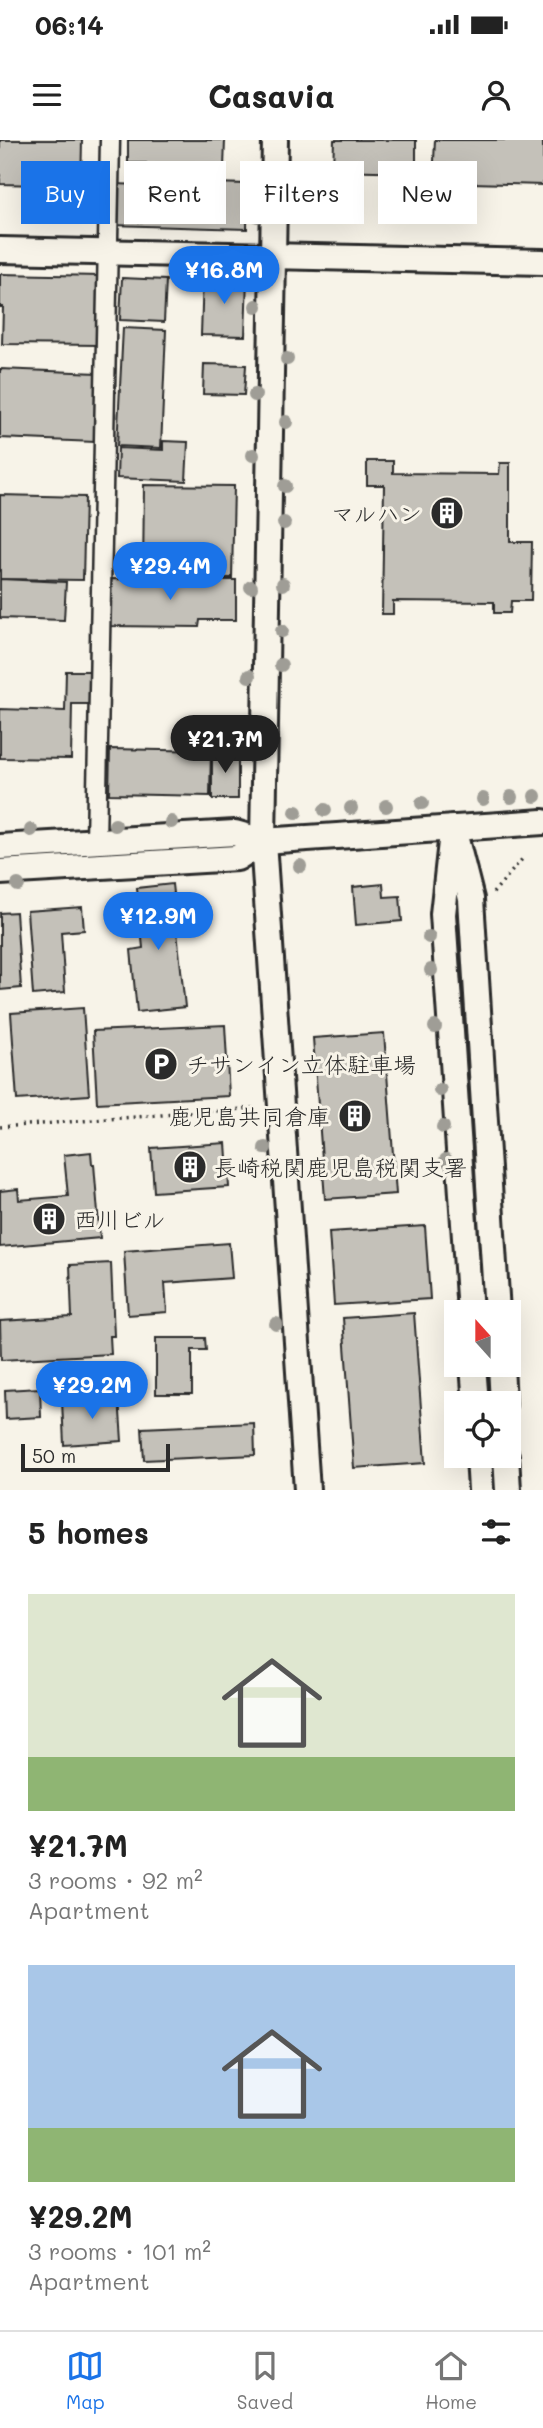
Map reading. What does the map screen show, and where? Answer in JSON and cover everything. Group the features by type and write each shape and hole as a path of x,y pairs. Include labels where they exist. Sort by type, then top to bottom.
{"street":[{"path":"96,841 110,140"},
{"path":"275,140 263,841 307,1490"},
{"path":"0,250 543,262"},
{"path":"0,847 234,833 263,841 543,822"},
{"path":"453,828 443,914 469,1300"},
{"path":"453,828 471,899 496,1300"},
{"path":"0,872 237,858 263,841"},
{"path":"480,1468 481,1490"},
{"path":"507,1468 508,1490"}],"path":[{"path":"489,898 524,857"},
{"path":"0,1127 256,1108"}],"building":[{"path":"0,140 82,140 82,161 21,161 21,185 0,184"},
{"path":"128,140 225,140 224,161 128,161"},
{"path":"334,140 416,140 416,161 378,161 378,171 364,171 364,161 333,161"},
{"path":"435,140 543,140 543,185 477,183 477,161 434,161"},
{"path":"226,183 240,184 240,224 247,224 247,229 112,225 113,184 124,184 124,224 226,224"},
{"path":"0,274 101,276 100,345 2,344"},
{"path":"203,276 247,277 245,336 201,335"},
{"path":"122,278 166,280 164,322 120,320"},
{"path":"123,328 166,330 161,448 117,446"},
{"path":"204,364 246,365 244,395 203,394"},
{"path":"0,369 98,373 95,442 0,438"},
{"path":"163,441 188,442 186,481 117,478 118,448 163,450"},
{"name":"マルハン","path":"367,461 393,461 393,473 499,474 500,463 510,463 510,542 532,542 531,601 511,601 510,613 494,613 494,602 393,601 393,614 382,614 384,485 367,485"},
{"path":"144,485 234,486 232,578 143,577"},
{"path":"0,495 85,497 83,580 0,579"},
{"path":"0,579 66,582 64,620 0,618"},
{"path":"109,579 236,580 236,620 200,620 199,627 108,626"},
{"path":"66,671 92,671 91,704 72,704 71,759 0,758 0,709 65,711"},
{"path":"110,749 211,751 210,796 109,794"},
{"path":"212,751 238,751 238,799 212,799"},
{"path":"172,884 185,1007 137,1012 131,950 143,948 137,888"},
{"path":"383,884 384,897 400,896 402,921 356,925 353,887"},
{"path":"82,907 84,930 61,932 65,992 33,995 27,911"},
{"path":"16,912 21,988 0,990 0,913"},
{"path":"83,1008 89,1095 17,1100 11,1013"},
{"name":"チサンイン立体駐車場","path":"225,1025 229,1096 97,1103 93,1031"},
{"name":"鹿児島共同倉庫","path":"384,1033 396,1194 325,1199 313,1038"},
{"name":"長崎税関鹿児島税関支署","path":"226,1143 229,1187 154,1192 151,1148"},
{"name":"西川ビル","path":"91,1152 100,1238 0,1247 0,1191 18,1189 19,1200 68,1196 64,1155"},
{"path":"425,1226 430,1299 334,1305 329,1232"},
{"path":"229,1243 232,1278 165,1283 167,1312 128,1315 124,1251"},
{"path":"111,1263 114,1336 110,1336 111,1354 1,1360 0,1321 72,1317 70,1265"},
{"path":"414,1313 425,1463 354,1468 343,1318"},
{"path":"156,1338 205,1338 206,1350 192,1350 192,1394 156,1394"},
{"path":"40,1388 41,1417 6,1419 5,1390"},
{"path":"119,1397 122,1441 64,1445 62,1400"},
{"path":"254,1423 255,1455 144,1460 142,1428"}],"place":[{"name":"マルハン","path":"447,513"},
{"name":"チサンイン立体駐車場","path":"161,1064"},
{"name":"鹿児島共同倉庫","path":"355,1116"},
{"name":"長崎税関鹿児島税関支署","path":"190,1167"},
{"name":"西川ビル","path":"49,1219"}]}
